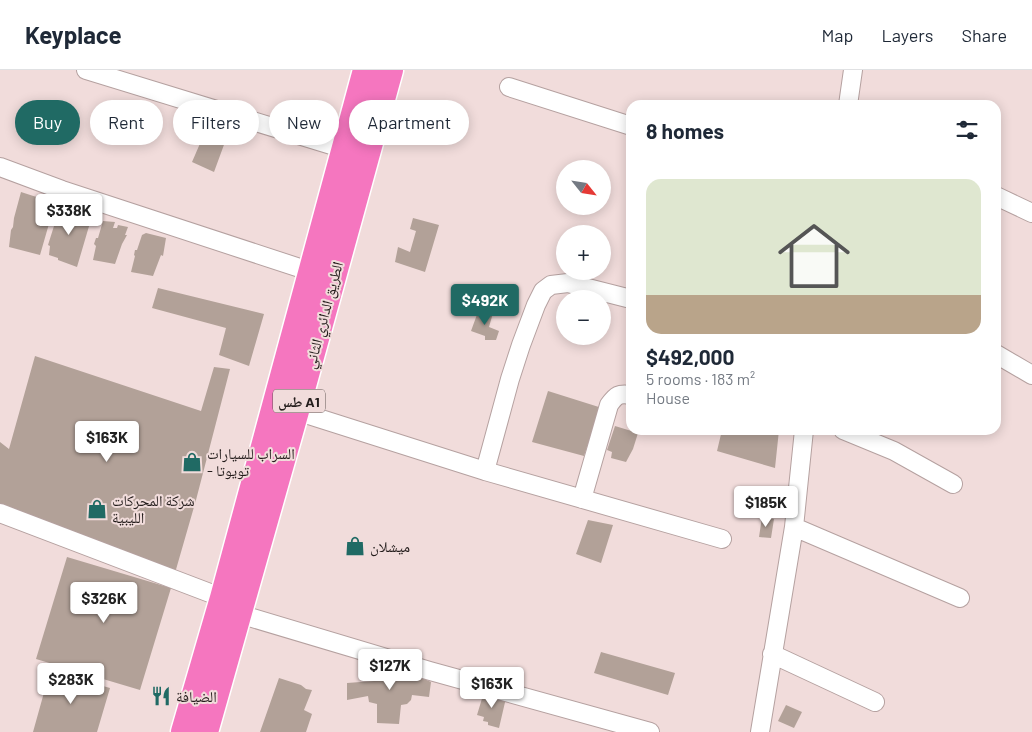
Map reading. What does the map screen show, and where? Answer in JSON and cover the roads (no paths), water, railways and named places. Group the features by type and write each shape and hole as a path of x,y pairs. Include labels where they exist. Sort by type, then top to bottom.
{"highway":[{"name":"الطريق الدائري الثاني","path":"205,732 231,606 312,272 366,70"},
{"name":"الطريق الدائري الثاني","path":"184,732 231,606 296,410 390,70"}],"street":[{"path":"86,70 344,149"},
{"path":"849,100 853,70"},
{"path":"509,87 626,124"},
{"path":"0,166 62,190 312,272"},
{"path":"1001,198 1032,213"},
{"path":"485,470 518,354 543,291 551,285 568,283 626,298"},
{"path":"1001,357 1032,375"},
{"path":"582,499 609,405 616,395 626,394"},
{"path":"296,410 485,470 722,539"},
{"path":"760,732 794,527 803,435"},
{"path":"855,435 894,452 953,484"},
{"path":"0,513 231,606 430,671 650,732"},
{"path":"794,527 960,598"},
{"path":"772,654 875,702"}],"place":[{"name":"السراب للسيارات - تويوتا","path":"192,462"},
{"name":"شركة المحركات الليبية","path":"97,509"},
{"name":"ميشلان","path":"355,546"},
{"name":"الضيافة","path":"161,696"}]}
